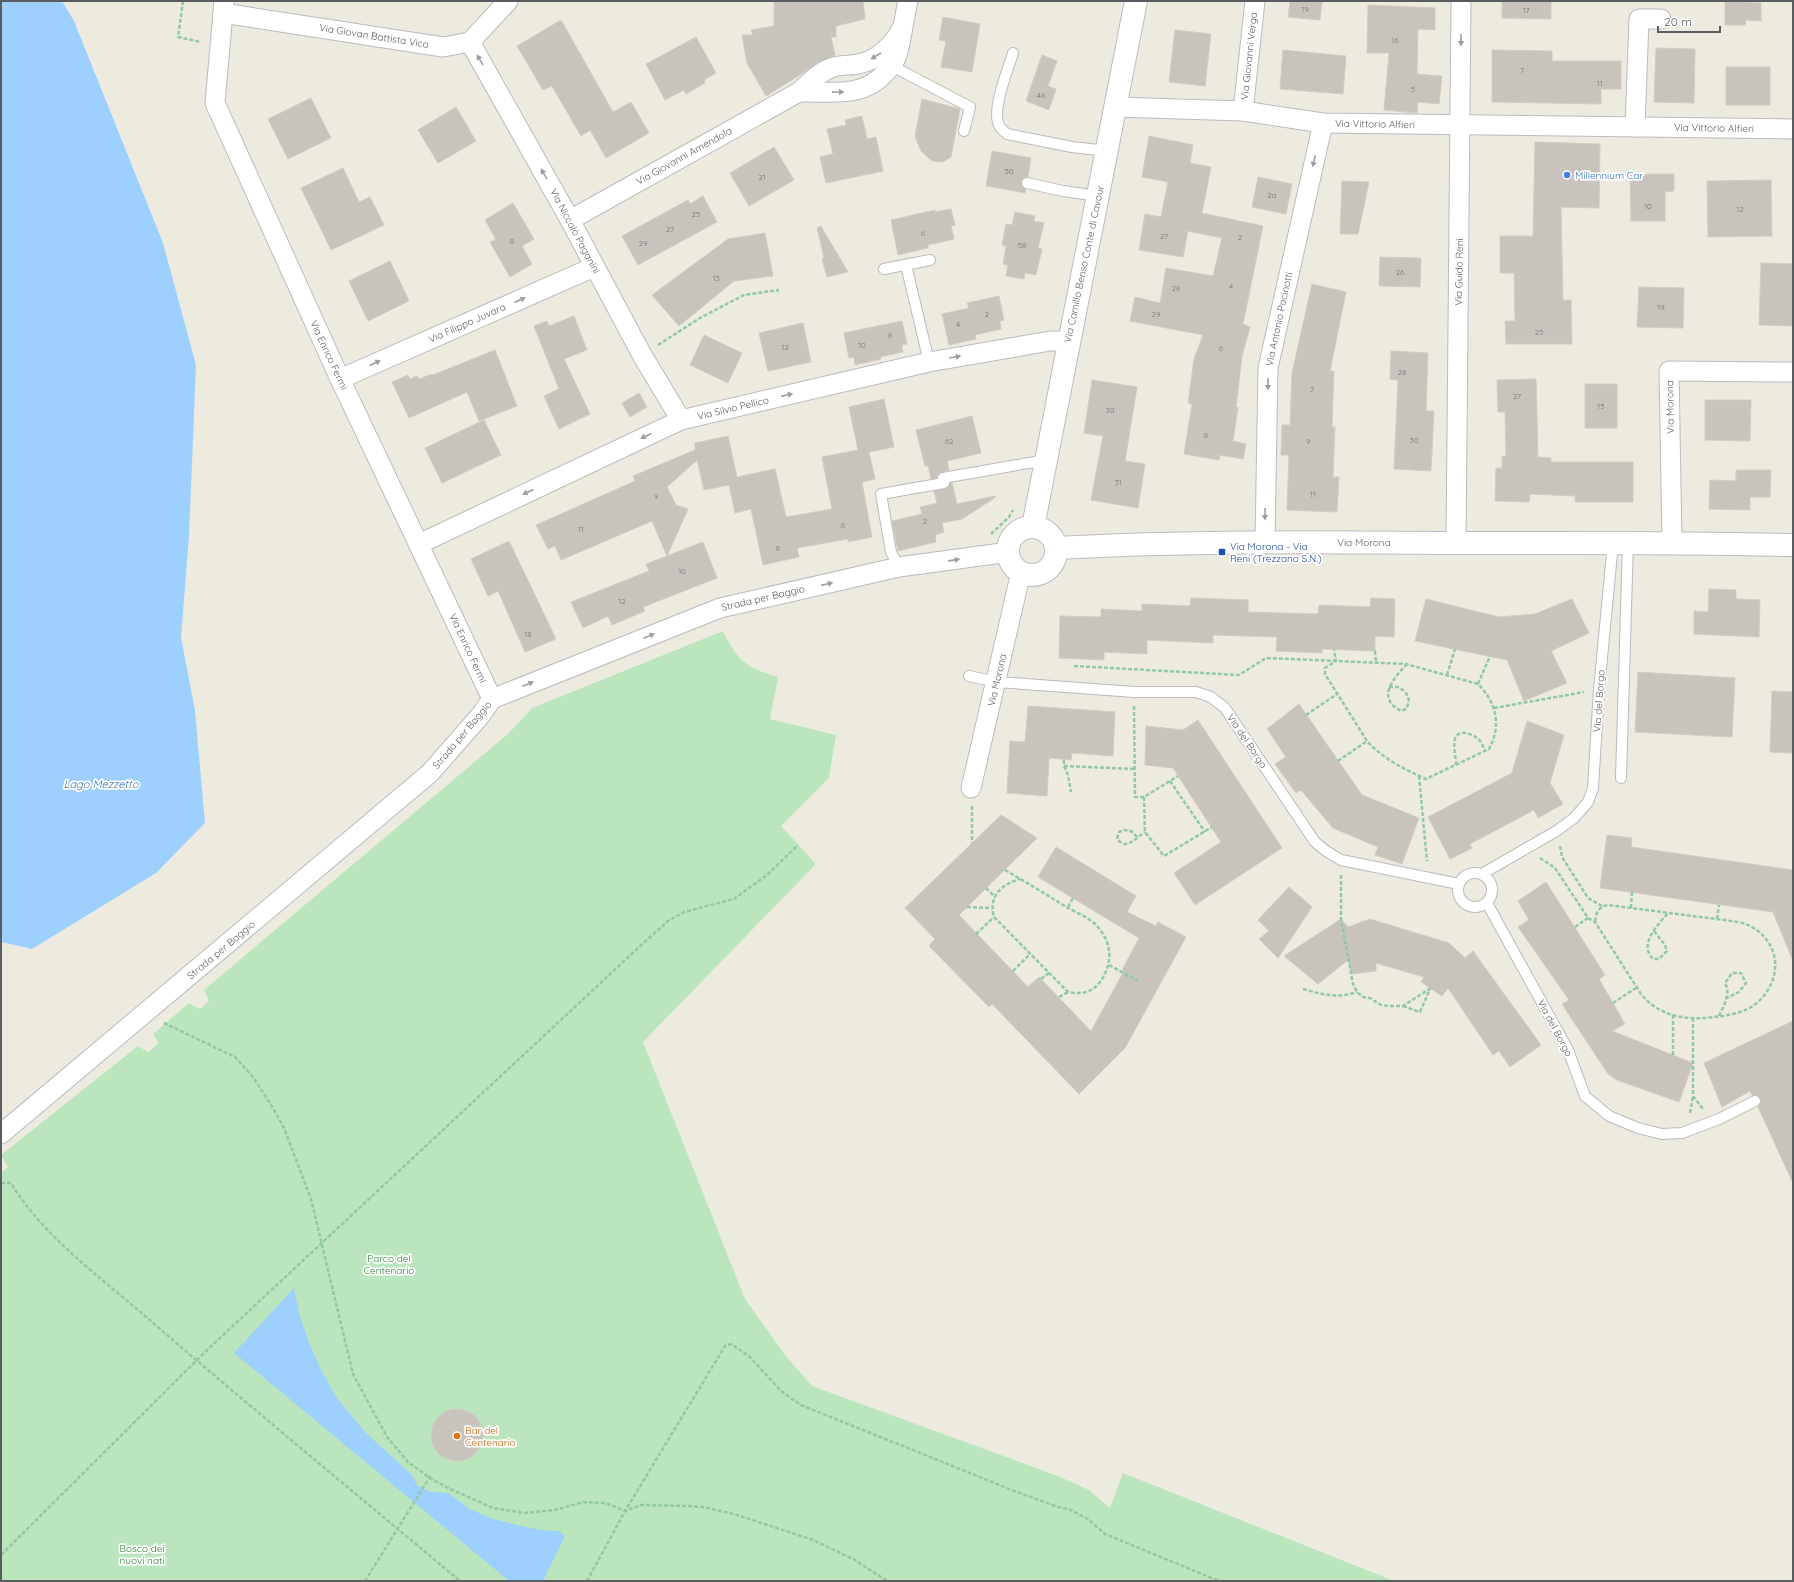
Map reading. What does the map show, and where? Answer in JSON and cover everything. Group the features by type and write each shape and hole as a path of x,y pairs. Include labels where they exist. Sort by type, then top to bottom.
{"main road":[{"name":"Via Camillo Benso Conte di Cavour","path":"1033,527 1068,341 1136,1"},
{"path":"1033,527 1048,533 1052,537 1056,548 1054,560 1046,570 1034,574 1021,572 1014,565 1009,552 1009,545 1016,534 1027,528 1033,527"},
{"name":"Via Morona","path":"1056,548 1118,544 1265,542 1672,542 1793,546"}],"street":[{"path":"470,42 508,1"},
{"name":"Via Giovanni Amendola","path":"799,92 837,92 858,90 869,87 878,81 892,66 898,52 908,1"},
{"name":"Via Giovanni Verga","path":"1243,111 1255,1"},
{"name":"Via Guido Reni","path":"1456,543 1461,1"},
{"name":"Via Giovan Battista Vico","path":"224,7 443,47 470,42"},
{"name":"Via Enrico Fermi","path":"224,7 215,104 340,379 492,699"},
{"path":"1635,127 1639,18 1661,19"},
{"name":"Via Giovanni Amendola","path":"570,220 799,92 829,68 859,64 873,58 897,39 902,28"},
{"name":"Via Niccolò Paganini","path":"470,42 570,220 642,355 681,420"},
{"name":"Via Vittorio Alfieri","path":"1116,107 1243,111 1322,123 1793,129"},
{"name":"Via Antonio Pacinotti","path":"1265,542 1268,368 1322,123"},
{"name":"Via Filippo Juvara","path":"340,379 594,267"},
{"name":"Via Silvio Pellico","path":"419,544 681,420 929,362 1050,341 1068,341"},
{"name":"Via Morona","path":"1672,542 1669,371 1793,372"},
{"name":"Strada per Baggio","path":"1,1134 430,774 476,721 492,699 720,608 900,567 1009,552"},
{"name":"Via Morona","path":"971,788 997,682 1021,572"}],"lane":[{"path":"1013,53 998,104 998,120 1000,127 1007,134 1072,147 1107,151"},
{"path":"892,66 970,108 964,131"},
{"path":"1027,183 1063,191 1098,196"},
{"path":"884,270 930,260"},
{"path":"906,265 929,362"},
{"path":"900,567 891,552 881,494 944,483 943,478 1046,460"},
{"path":"1620,542 1621,778"},
{"name":"Via del Borgo","path":"1482,874 1558,830 1574,818 1588,802 1593,788 1599,689 1620,542"},
{"name":"Via del Borgo","path":"969,676 997,682 1134,692 1196,692 1212,697 1224,708 1315,842 1341,860 1428,879 1459,884"},
{"path":"1471,873 1482,874 1488,877 1493,888 1493,894 1487,904 1476,908 1465,904 1459,895 1459,884 1462,879 1471,873"},
{"name":"Via del Borgo","path":"1487,904 1568,1050 1585,1096 1609,1116 1638,1128 1662,1134 1682,1133 1719,1120 1755,1101"}],"path":[{"path":"178,37 183,1"},
{"path":"642,355 700,318 744,295 779,290"},
{"path":"1447,675 1455,649"},
{"path":"1334,650 1336,661"},
{"path":"1375,651 1376,662"},
{"path":"1478,684 1490,656"},
{"path":"1074,666 1239,675 1266,658 1376,662 1406,664 1478,684 1485,692 1494,708 1496,728 1493,741 1489,749 1426,779 1390,761 1374,749 1367,741 1325,674 1325,668 1336,661"},
{"path":"1390,687 1398,686 1407,694 1409,699 1406,709 1401,711 1391,704 1388,696 1390,687 1392,681 1406,664"},
{"path":"1494,708 1599,689"},
{"path":"1134,692 1135,797 1144,797 1178,776"},
{"path":"1306,715 1337,694"},
{"path":"1456,765 1454,740 1458,734 1463,732 1476,737 1485,751"},
{"path":"1338,761 1367,741"},
{"path":"1064,760 1070,792"},
{"path":"1064,766 1135,769"},
{"path":"1419,776 1428,879"},
{"path":"1170,781 1205,832"},
{"path":"971,788 972,843"},
{"path":"1144,797 1144,832 1164,856 1212,827"},
{"path":"1137,837 1131,831 1124,830 1119,832 1117,839 1120,844 1125,845 1130,843 1144,832"},
{"path":"1524,849 1555,868 1588,918 1595,922 1636,988 1645,999 1654,1006 1673,1015 1693,1018 1719,1016 1740,1012 1758,1002 1770,986 1776,965 1773,951 1766,937 1758,930 1750,924 1738,922 1668,912 1608,905 1602,906 1588,898 1562,857 1560,847 1562,839 1558,830"},
{"path":"1,1555 196,1361 606,976 668,921 684,912 734,899 767,875 798,845"},
{"path":"1341,860 1341,919 1352,984 1356,992 1381,1005 1403,1006 1420,1012 1431,988 1403,1006"},
{"path":"1005,870 1094,923 1100,930 1110,956 1106,973 1094,989 1076,994 1068,992 994,916 991,908 995,897 1009,882 1020,879"},
{"path":"986,888 995,897"},
{"path":"1631,908 1632,892"},
{"path":"1068,907 1073,898"},
{"path":"1717,919 1719,905"},
{"path":"1595,922 1596,914 1602,906"},
{"path":"967,907 991,908"},
{"path":"1654,931 1665,945 1667,951 1659,959 1653,959 1648,954 1647,947 1650,936 1668,912"},
{"path":"976,934 994,916"},
{"path":"1575,927 1588,918"},
{"path":"1013,971 1030,954"},
{"path":"1109,965 1138,981"},
{"path":"1041,980 1049,972"},
{"path":"1719,1016 1727,998 1728,988 1725,983 1728,976 1732,973 1741,973 1746,983 1739,992 1727,998"},
{"path":"1613,1003 1636,988"},
{"path":"1303,989 1329,996 1341,996 1356,992"},
{"path":"1059,997 1068,992"},
{"path":"146,1013 235,1057 253,1077 280,1122 291,1146 311,1199 353,1374 387,1437 408,1462 463,1496 493,1508 525,1513 554,1510 584,1502 606,1503 625,1511 641,1505 688,1506 703,1507 734,1514 814,1540 855,1560 887,1581"},
{"path":"1673,1015 1673,1055"},
{"path":"1693,1018 1693,1096 1700,1106 1719,1120"},
{"path":"1,1183 11,1183 23,1202 51,1234 196,1361 460,1581"},
{"path":"587,1581 625,1511 725,1346 731,1344 749,1356 781,1392 801,1405 1017,1492 1058,1507 1069,1508 1088,1519 1105,1534 1219,1581"},
{"path":"365,1581 431,1476"}],"green space":[{"name":"Parco del Centenario","path":"723,631 733,650 744,662 767,674 778,677 770,719 836,735 829,778 781,826 816,864 643,1042 745,1299 785,1355 812,1386 1058,1476 1089,1490 1110,1508 1123,1473 1394,1581 1,1581 1,1173 8,1167 1,1155 138,1046 148,1052 159,1043 153,1034 189,1003 200,1009 209,1001 204,990 509,733 532,708"}],"water":[{"name":"Lago Mezzetto","path":"1,1 62,1 74,21 163,243 196,365 189,537 181,637 195,711 205,823 156,873 32,949 1,942"},
{"path":"294,1288 300,1317 310,1345 322,1372 337,1398 365,1432 412,1475 417,1485 430,1492 448,1493 470,1509 490,1518 541,1530 559,1531 565,1536 543,1581 509,1581 234,1353"}],"building":[{"path":"774,1 863,1 865,19 836,26 836,37 831,37 835,55 817,63 766,96 747,63 742,35 753,35 751,30 774,26"},
{"path":"1290,1 1322,1 1320,20 1288,17"},
{"path":"1502,1 1551,1 1551,19 1502,18"},
{"path":"1725,1 1761,3 1761,21 1746,20 1745,25 1725,25"},
{"path":"1368,5 1435,8 1435,30 1418,29 1417,74 1442,76 1439,104 1418,102 1417,113 1384,110 1389,53 1367,53"},
{"path":"943,17 980,24 972,72 941,67 946,41 939,40"},
{"path":"561,20 613,112 631,102 649,133 606,158 590,130 581,136 552,86 543,90 517,46"},
{"path":"1175,30 1211,34 1205,86 1169,82"},
{"path":"696,37 716,73 704,80 705,83 686,94 684,90 665,100 646,64"},
{"path":"1656,48 1695,49 1694,103 1654,102"},
{"path":"1283,50 1346,56 1343,94 1280,89"},
{"path":"1492,50 1552,51 1552,61 1621,61 1621,89 1601,89 1601,104 1492,102"},
{"path":"1042,55 1057,61 1048,86 1056,89 1049,110 1026,101"},
{"path":"1726,67 1770,67 1770,105 1726,105"},
{"path":"311,98 331,138 288,159 268,119"},
{"path":"922,99 960,109 951,157 943,162 932,161 921,151 915,136"},
{"path":"456,107 476,141 438,163 418,130"},
{"path":"862,116 867,139 876,137 883,171 826,183 820,157 833,154 827,129 846,125 845,120"},
{"path":"1149,136 1193,145 1190,163 1211,167 1202,213 1263,226 1243,324 1250,327 1242,356 1236,407 1238,407 1233,441 1246,444 1243,459 1220,455 1219,460 1184,454 1192,404 1188,403 1194,359 1203,335 1130,321 1135,297 1160,303 1166,268 1213,276 1222,238 1188,231 1183,257 1139,250 1145,214 1161,217 1168,182 1142,177"},
{"path":"1535,142 1600,144 1599,208 1561,207 1563,300 1571,300 1572,344 1506,344 1505,321 1515,321 1514,273 1500,273 1500,236 1533,236"},
{"path":"774,147 794,180 749,206 730,173"},
{"path":"992,151 1031,158 1028,177 1023,178 1021,182 1022,187 1026,189 1025,193 986,186"},
{"path":"343,168 359,202 370,197 384,225 331,250 301,188"},
{"path":"1630,174 1674,174 1674,191 1665,192 1665,221 1631,221"},
{"path":"1258,177 1292,184 1286,214 1252,207"},
{"path":"1771,180 1772,236 1708,237 1707,181"},
{"path":"1342,181 1369,182 1358,234 1340,234"},
{"path":"703,196 717,222 638,265 622,236 688,200 690,204"},
{"path":"513,203 534,239 522,246 532,264 510,277 490,242 496,239 485,220"},
{"path":"951,209 955,225 951,226 954,239 928,245 928,248 898,255 891,220 935,210 935,212"},
{"path":"1015,212 1035,216 1034,221 1044,223 1038,248 1042,249 1036,275 1025,273 1024,279 1006,276 1008,265 1003,264 1006,246 1002,245 1006,224 1012,225"},
{"path":"821,226 848,272 827,277 822,259 824,258 817,228"},
{"path":"765,233 773,276 734,281 679,326 652,295 728,239"},
{"path":"1380,257 1421,258 1420,287 1379,286"},
{"path":"390,261 409,301 368,321 349,281"},
{"path":"1761,263 1793,264 1793,326 1759,325"},
{"path":"1312,284 1346,292 1330,371 1334,371 1332,427 1335,427 1333,477 1339,477 1337,512 1287,510 1289,455 1281,455 1282,425 1290,425 1292,373"},
{"path":"1639,287 1684,288 1683,328 1637,327"},
{"path":"999,296 1004,320 1000,321 1001,329 975,335 976,339 949,345 942,314 969,308 967,303"},
{"path":"574,316 587,350 564,359 590,414 559,429 544,396 559,389 534,326 547,321 549,326"},
{"path":"902,321 907,344 902,345 903,352 855,365 854,357 849,358 844,333"},
{"path":"803,323 811,362 768,371 759,333"},
{"path":"704,335 742,353 728,383 690,365"},
{"path":"495,350 517,406 479,421 467,392 409,418 392,382 408,375 410,379 417,376 419,379 432,374 433,375"},
{"path":"1391,351 1428,353 1426,411 1434,411 1431,471 1394,469 1398,380 1390,379"},
{"path":"1536,379 1538,457 1551,458 1551,462 1633,462 1633,502 1575,502 1575,496 1530,494 1529,502 1495,501 1496,468 1502,468 1502,456 1506,456 1505,412 1498,412 1497,380"},
{"path":"1092,380 1137,387 1125,461 1145,464 1138,508 1091,500 1103,436 1084,433"},
{"path":"1585,384 1617,384 1617,428 1585,428"},
{"path":"639,393 647,407 630,417 622,403"},
{"path":"884,399 894,447 869,452 875,479 862,482 872,537 848,542 848,539 797,548 799,557 763,565 751,509 735,513 729,485 704,490 697,460 667,487 676,505 688,509 667,556 652,521 561,560 555,546 548,549 536,525 635,481 633,476 695,450 695,443 728,436 737,477 775,469 786,517 832,509 822,457 858,450 849,407"},
{"path":"1705,400 1751,400 1750,441 1705,440"},
{"path":"972,416 981,453 947,461 949,470 939,473 937,478 931,479 928,466 925,466 916,430"},
{"path":"484,420 501,455 442,483 425,448"},
{"path":"1736,470 1771,470 1770,497 1750,497 1750,510 1709,509 1710,480 1736,481"},
{"path":"950,483 952,483 957,504 996,497 962,519 942,523 944,532 935,535 936,542 898,551 892,521 922,514 920,507 937,503 934,491 948,488"},
{"path":"509,541 556,639 525,652 498,591 488,596 471,559"},
{"path":"703,542 717,578 643,607 645,611 612,625 608,616 583,628 571,602 649,571 646,564"},
{"path":"1709,589 1736,590 1736,599 1760,600 1759,637 1694,634 1694,611 1708,612"},
{"path":"1191,598 1248,600 1248,612 1318,614 1319,605 1370,607 1371,598 1395,599 1394,637 1375,636 1375,651 1322,649 1322,653 1276,651 1277,637 1213,635 1213,643 1147,640 1147,654 1104,652 1104,660 1059,658 1060,616 1101,617 1101,609 1142,611 1142,604 1190,606"},
{"path":"1426,599 1499,617 1535,614 1572,599 1589,633 1551,651 1567,683 1524,701 1507,660 1415,641"},
{"path":"1638,672 1735,678 1732,737 1635,732"},
{"path":"1772,691 1793,692 1793,753 1770,752"},
{"path":"1299,704 1362,795 1419,818 1402,864 1375,855 1378,847 1333,828 1301,790 1296,793 1275,764 1286,757 1267,729"},
{"path":"1028,706 1115,712 1113,756 1072,753 1071,760 1049,758 1047,796 1007,793 1010,741 1025,742"},
{"path":"1198,720 1282,848 1195,905 1174,873 1221,842 1173,768 1145,765 1146,726 1183,730"},
{"path":"1527,721 1564,735 1550,783 1563,804 1538,818 1534,810 1470,844 1472,848 1450,859 1428,817 1512,773"},
{"path":"1001,815 1037,838 959,915 1028,987 1039,977 1091,1031 1124,971 1122,970 1139,938 1038,877 1056,847 1136,896 1127,912 1156,926 1158,922 1186,937 1125,1048 1079,1094 992,1004 989,1007 929,946 935,939 905,908"},
{"path":"1607,835 1632,838 1631,847 1793,870 1793,961 1773,912 1600,888"},
{"path":"1546,882 1605,975 1599,979 1625,1024 1612,1031 1693,1063 1679,1102 1617,1080 1608,1074 1562,1004 1569,1000 1518,927 1529,920 1518,901"},
{"path":"1289,887 1312,907 1278,958 1259,939 1269,931 1258,920"},
{"path":"1341,919 1348,927 1370,919 1449,943 1465,958 1473,951 1541,1045 1510,1067 1499,1051 1493,1055 1448,988 1442,996 1421,982 1424,977 1376,963 1376,971 1352,974 1348,960 1318,984 1284,956"},
{"path":"1793,1021 1793,1183 1758,1107 1761,1102 1761,1098 1756,1095 1752,1095 1750,1091 1722,1107 1704,1063"},
{"name":"Bar del Centenario","path":"452,1409 462,1409 476,1416 483,1430 483,1440 476,1454 462,1461 452,1461 442,1457 435,1450 431,1440 431,1430 435,1420 442,1413"}],"place":[{"name":"Millennium Car","path":"1567,175"},
{"name":"Via Morona - Via Reni (Trezzano S.N.)","path":"1222,552"},
{"name":"Bar del Centenario","path":"457,1436"}],"park label":[{"name":"Bosco dei nuovi nati","path":"142,1554"}]}
